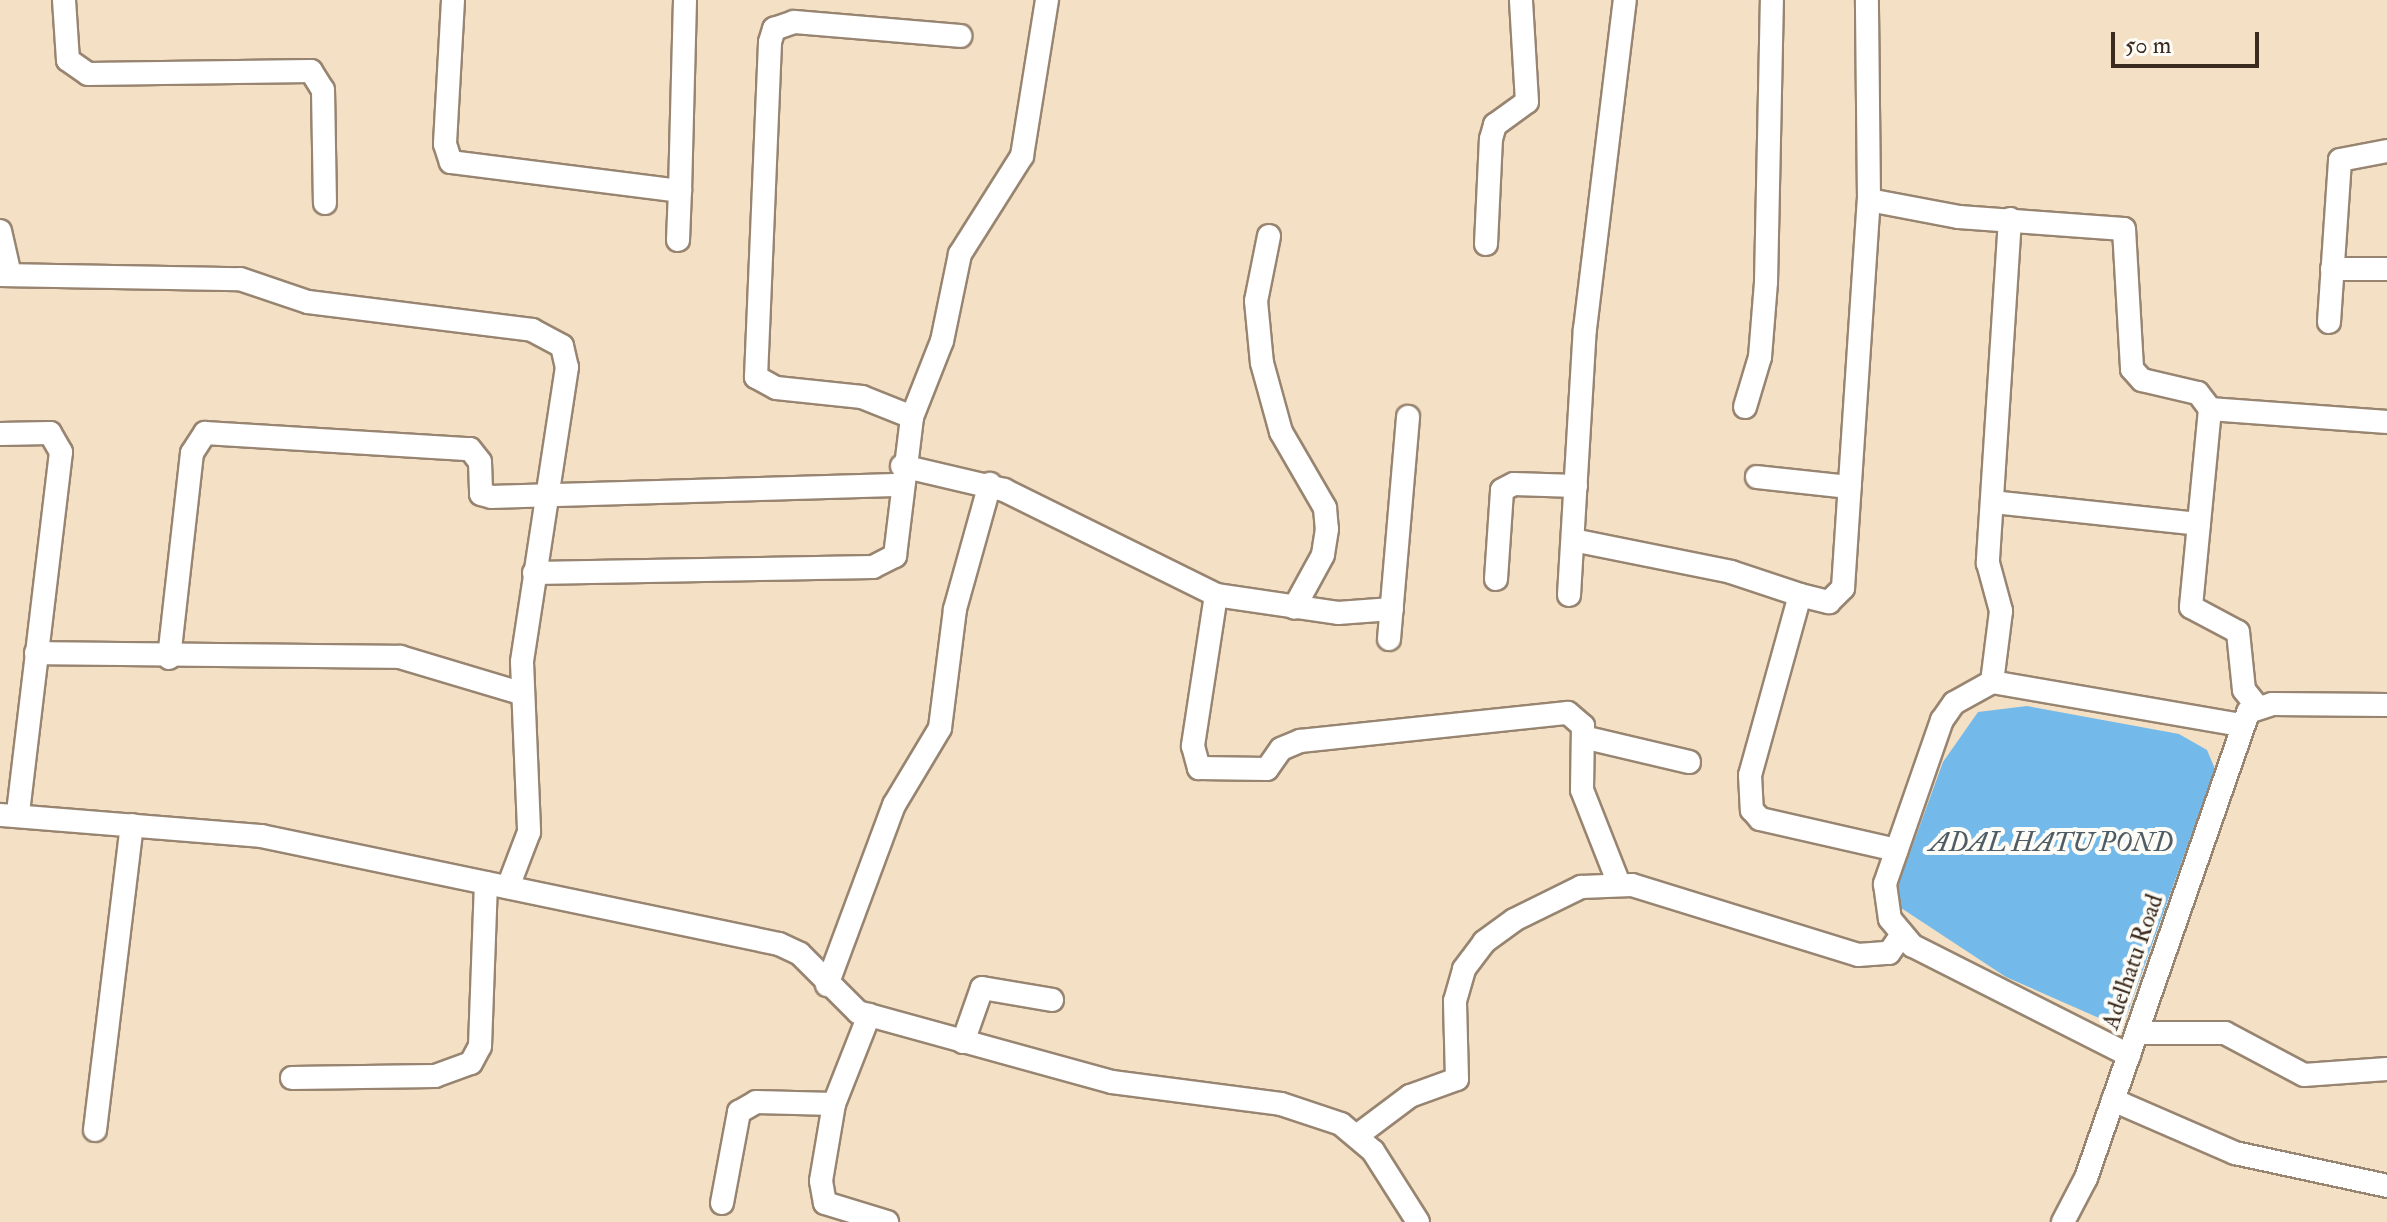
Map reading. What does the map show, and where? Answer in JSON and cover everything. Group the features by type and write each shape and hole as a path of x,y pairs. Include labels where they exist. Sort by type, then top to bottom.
{"street":[{"path":"64,0 68,60 88,74 311,71 323,90 325,203"},
{"path":"453,0 445,144 451,162 680,191"},
{"path":"678,240 685,0"},
{"path":"534,573 873,567 895,556 901,476 912,417 942,341 960,254 1022,156 1047,0"},
{"path":"1486,244 1491,139 1495,125 1527,102 1521,0"},
{"path":"1569,595 1585,329 1625,0"},
{"path":"1745,407 1765,294 1772,0"},
{"path":"1573,540 1731,572 1829,602 1843,588 1869,200 1867,0"},
{"path":"912,417 862,397 776,388 756,377 770,42 774,29 794,22 960,36"},
{"path":"2329,322 2340,160 2387,151"},
{"path":"1869,200 2010,219 2124,229 2132,369 2142,380 2198,393 2210,409 2191,607 2238,632 2244,690 2258,707 2387,705"},
{"path":"1992,682 2001,611 1988,563 2010,219"},
{"path":"0,231 5,275 240,279 308,302 548,335 562,346 567,367 534,573 520,693 529,832 497,885 480,1046 471,1063 435,1076 292,1078"},
{"path":"1269,236 1256,301 1262,363 1281,432 1325,508 1327,529 1323,555 1294,608"},
{"path":"2332,269 2387,269"},
{"path":"2210,409 2387,422"},
{"path":"1389,639 1408,417"},
{"path":"0,434 50,433 61,452 36,653 9,815 261,836 779,944 800,954 827,985 869,1015 1112,1082 1281,1104 1358,1135 1418,1222"},
{"path":"169,658 192,453 205,433 470,449 480,462 481,494 548,497 901,476 990,484 1216,595 1294,608 1392,609"},
{"path":"1757,477 1849,487"},
{"path":"827,985 894,805 940,728 955,609 990,484"},
{"path":"1496,579 1502,490 1514,484 1576,486"},
{"path":"1993,502 2199,524"},
{"path":"1216,595 1193,746 1207,772 1267,769 1281,749 1300,741 1568,713 1577,716 1583,737 1582,790 1619,884"},
{"path":"1800,595 1750,775 1752,810 1760,819 1897,850"},
{"path":"36,653 169,658 400,657 520,693"},
{"path":"2241,725 1992,682 1947,711 1897,850 1885,896 1901,936 2133,1044 2225,1033 2304,1075 2387,1069"},
{"name":"Adelhatu Road","path":"2065,1221 2133,1044 2241,725 2258,707"},
{"path":"1583,737 1689,762"},
{"path":"95,1130 132,825"},
{"path":"1358,1135 1410,1096 1457,1079 1455,1001 1464,969 1484,942 1581,887 1619,884 1858,955 1889,953 1901,936"},
{"path":"963,1042 982,988 1052,1000"},
{"path":"869,1015 834,1104 821,1181 825,1203 887,1222"},
{"path":"2113,1100 2235,1153 2387,1186"},
{"path":"722,1203 746,1104 834,1104"}],"water":[{"name":"ADAL HATU POND","path":"2027,706 2179,734 2207,750 2215,769 2126,1017 2099,1018 2006,977 1892,902 1943,762 1978,712"}]}
